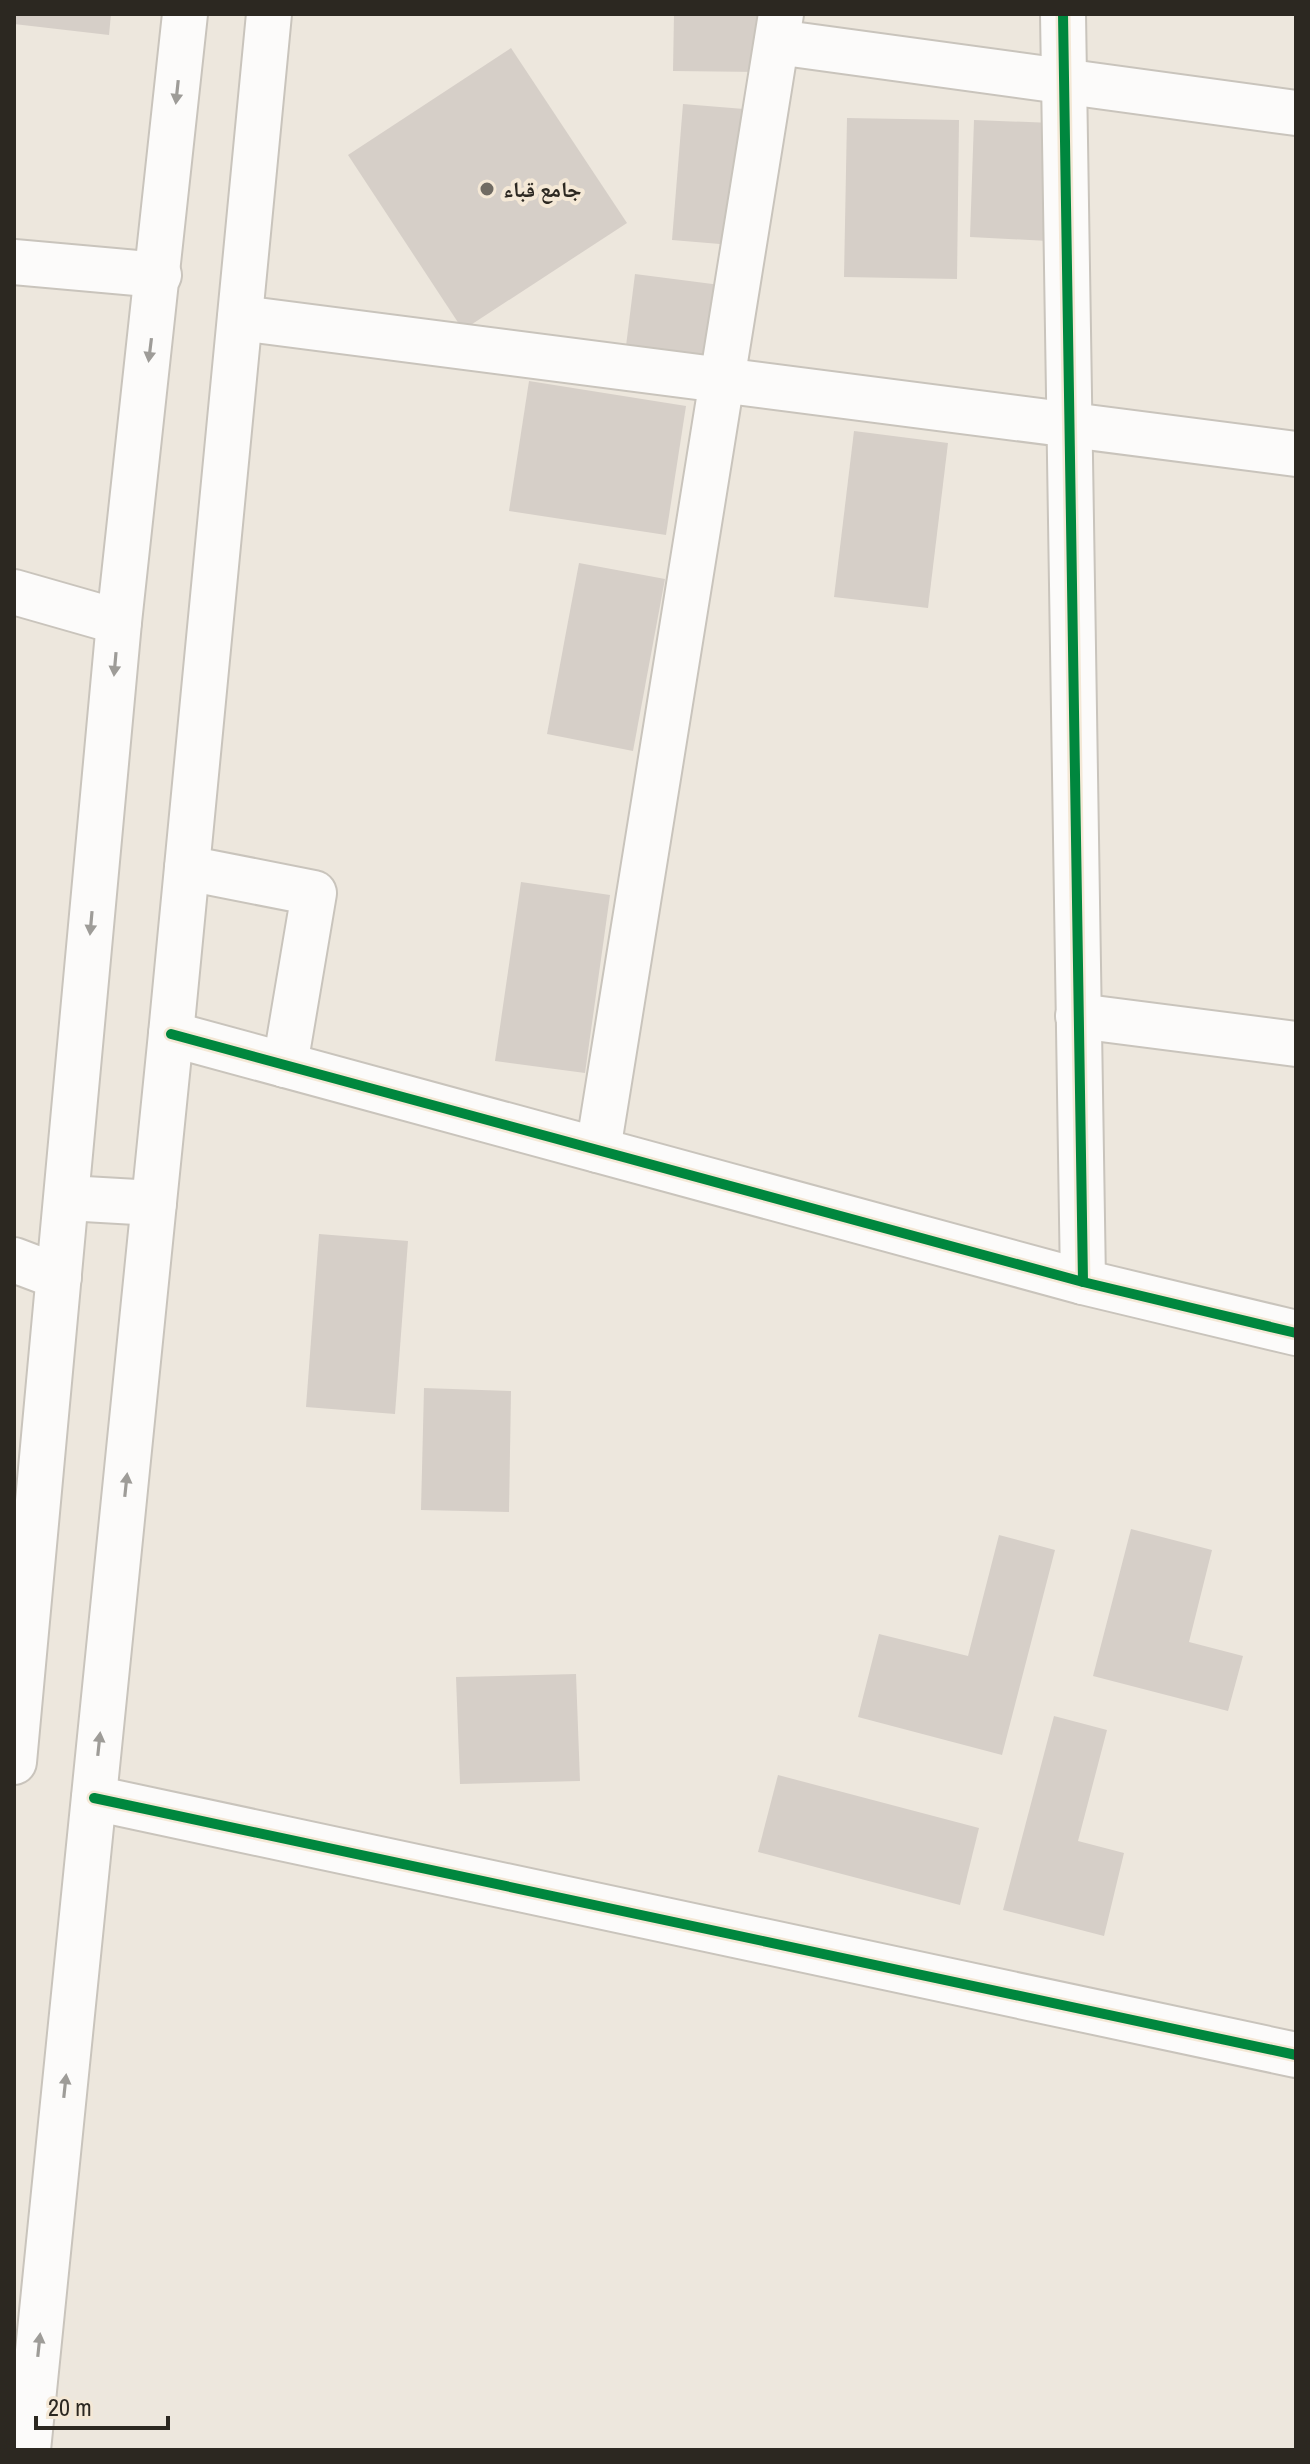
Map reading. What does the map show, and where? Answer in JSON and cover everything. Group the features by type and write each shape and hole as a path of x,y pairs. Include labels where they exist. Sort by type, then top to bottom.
{"street":[{"path":"14,1762 26,1521 59,1277 119,622 185,14"},
{"path":"28,2450 171,1034 269,14"},
{"path":"1063,14 1083,1282"},
{"path":"598,1150 779,28 1064,81 1296,113"},
{"path":"14,262 159,275"},
{"path":"240,318 1296,454"},
{"path":"14,592 119,622"},
{"path":"187,868 314,893 285,1065"},
{"path":"1078,1016 1296,1044"},
{"path":"171,1034 1083,1282 1296,1333"},
{"path":"67,1198 154,1203"},
{"path":"14,1260 59,1277"},
{"path":"94,1798 1296,2055"}],"building":[{"path":"14,14 111,14 109,35 14,24"},
{"path":"674,14 761,14 760,72 673,71"},
{"name":"جامع قباء","path":"511,48 627,223 463,330 348,155"},
{"path":"683,104 744,109 732,245 672,240"},
{"path":"847,118 959,120 957,279 844,277"},
{"path":"974,120 1053,123 1048,241 970,237"},
{"path":"635,274 728,286 719,366 625,354"},
{"path":"529,381 686,406 666,535 509,511"},
{"path":"854,431 948,443 928,608 834,597"},
{"path":"579,563 665,579 633,751 547,734"},
{"path":"521,882 610,895 585,1073 495,1061"},
{"path":"319,1234 408,1241 395,1414 306,1407"},
{"path":"424,1388 511,1391 509,1512 421,1510"},
{"path":"1131,1529 1212,1550 1189,1642 1243,1656 1228,1711 1093,1676"},
{"path":"999,1535 1055,1550 1002,1755 858,1717 879,1634 968,1656"},
{"path":"576,1674 580,1781 460,1784 456,1677"},
{"path":"1054,1716 1107,1730 1078,1841 1124,1853 1104,1936 1003,1910"},
{"path":"778,1775 979,1828 960,1905 758,1852"}],"cycle path":[{"path":"1063,14 1083,1282"},
{"path":"171,1034 1083,1282 1296,1333"},
{"path":"94,1798 1296,2055"}],"place":[{"name":"جامع قباء","path":"487,189"}]}
